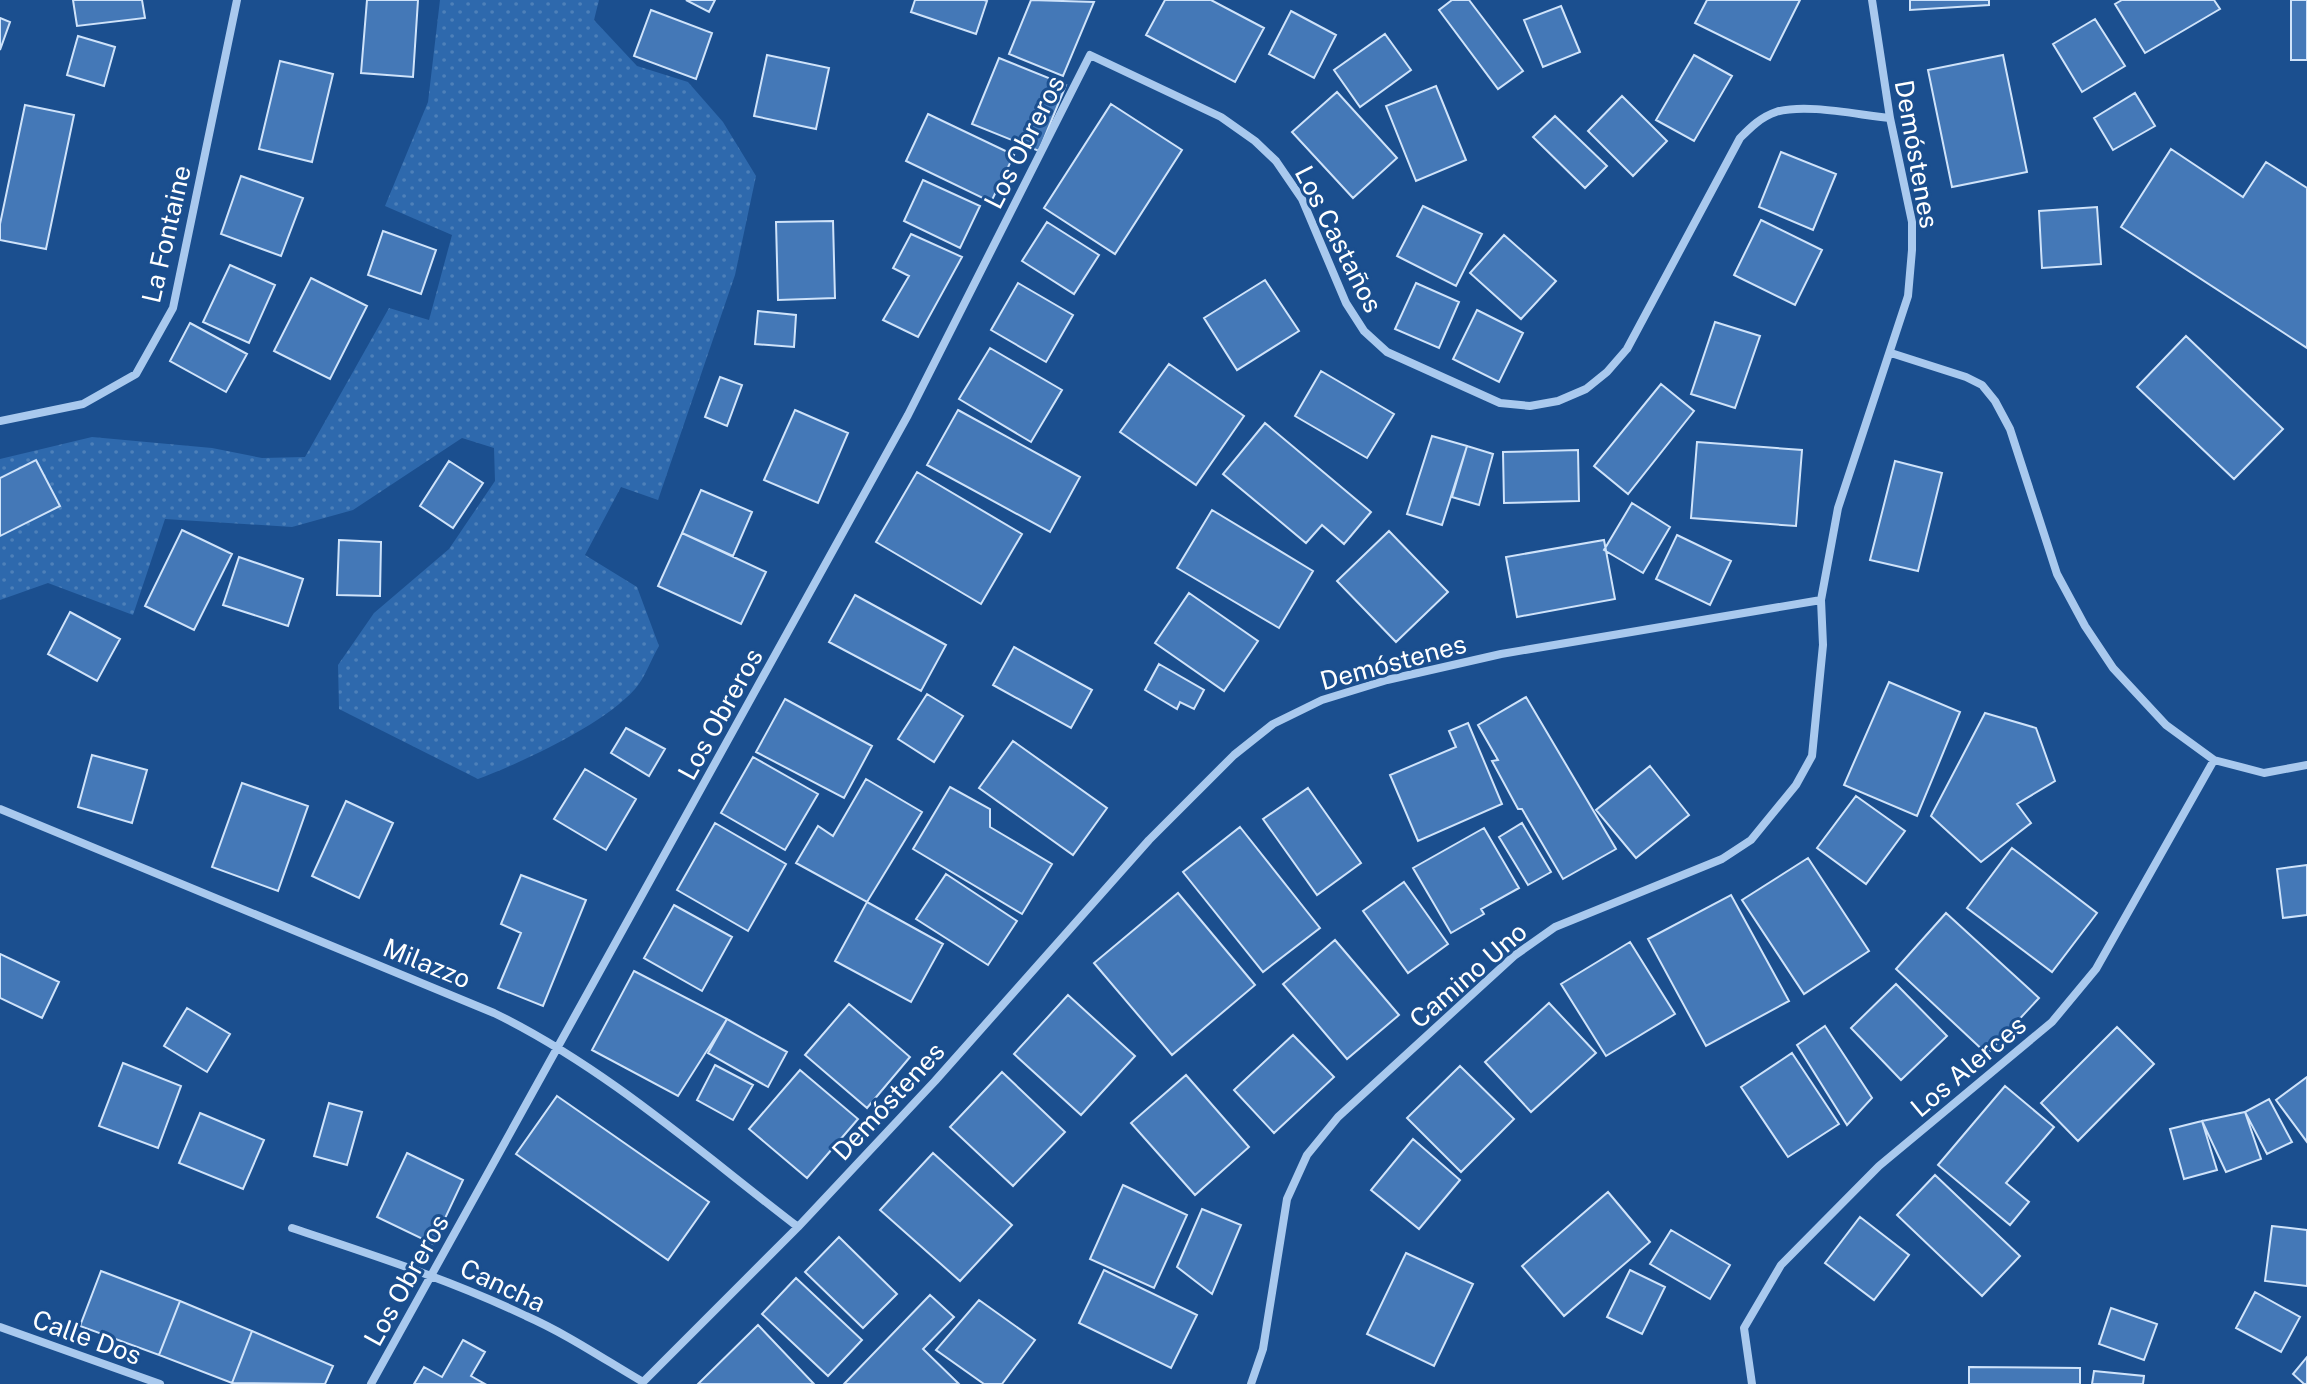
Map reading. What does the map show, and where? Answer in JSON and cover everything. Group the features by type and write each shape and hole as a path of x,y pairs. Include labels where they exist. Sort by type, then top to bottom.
{"street":[{"name":"La Fontaine","path":"0,421 83,404 136,374 173,308 237,0"},
{"name":"Demóstenes","path":"642,1383 798,1227 935,1081 1149,840 1234,755 1273,724 1322,700 1401,676 1501,654 1821,600 1845,482 1908,296 1912,222 1890,118 1872,0"},
{"name":"Los Castaños","path":"1090,55 1221,117 1255,141 1276,161 1302,199 1346,303 1364,331 1387,352 1500,403 1530,406 1558,401 1586,389 1627,349 1740,138 1756,122 1777,112 1800,109 1890,118"},
{"name":"Los Obreros","path":"371,1384 908,415 1090,55"},
{"path":"1891,353 1966,377 1982,385 1995,401 2010,429 2057,574 2085,626 2113,668 2166,725 2214,760 2264,773 2307,765"},
{"name":"Camino Uno","path":"1251,1384 1263,1349 1287,1199 1307,1155 1338,1117 1514,956 1555,927 1722,859 1751,840 1789,795 1812,756 1823,645 1821,600"},
{"name":"Los Alerces","path":"1752,1384 1744,1328 1781,1265 1879,1166 2052,1022 2096,969 2214,760"},
{"name":"Milazzo","path":"0,809 494,1013 558,1046 798,1227"},
{"name":"Cancha","path":"292,1228 432,1274 531,1318 642,1383"},
{"name":"Calle Dos","path":"0,1327 160,1384"}],"shaded area":[{"path":"440,0 599,0 594,20 637,66 688,82 723,122 756,176 735,275 658,500 621,487 585,555 637,587 659,646 639,685 621,703 583,729 539,753 478,779 339,709 338,665 374,613 449,549 495,481 494,448 462,438 353,510 292,527 165,519 133,615 48,583 0,600 0,459 92,437 212,448 262,458 305,457 389,308 429,320 452,235 385,206 428,102"}],"building":[{"path":"73,0 142,0 145,18 77,26"},
{"path":"367,0 418,0 413,77 361,73"},
{"path":"686,0 715,0 709,12"},
{"path":"915,0 987,1 976,34 911,12"},
{"path":"1031,0 1094,2 1063,76 1009,54"},
{"path":"1165,0 1211,0 1264,28 1235,82 1146,35"},
{"path":"1452,0 1469,0 1523,71 1498,89 1439,10"},
{"path":"1707,0 1800,0 1770,60 1695,23"},
{"path":"1910,0 1989,0 1989,5 1910,10"},
{"path":"2122,0 2214,0 2220,9 2145,53 2115,4"},
{"path":"2291,0 2307,0 2307,60 2291,60"},
{"path":"1561,6 1580,52 1543,67 1524,20"},
{"path":"651,10 712,33 696,79 634,56"},
{"path":"1291,11 1336,35 1314,78 1269,54"},
{"path":"0,18 10,22 0,50"},
{"path":"2095,19 2125,66 2082,92 2053,44"},
{"path":"1385,34 1411,70 1360,107 1334,70"},
{"path":"78,36 115,47 104,86 67,75"},
{"path":"767,55 829,68 816,129 754,116"},
{"path":"1694,55 1732,76 1694,141 1656,120"},
{"path":"2003,55 2027,172 1952,187 1928,70"},
{"path":"999,58 1066,85 1039,151 972,124"},
{"path":"280,61 333,74 312,162 259,149"},
{"path":"1436,86 1466,160 1416,181 1386,106"},
{"path":"1337,92 1397,158 1353,198 1292,132"},
{"path":"2135,93 2155,126 2113,150 2094,118"},
{"path":"1622,96 1667,141 1633,176 1588,131"},
{"path":"1111,104 1182,150 1115,254 1044,208"},
{"path":"25,105 74,115 46,249 0,240 0,224"},
{"path":"928,114 1014,155 991,202 906,161"},
{"path":"1555,116 1607,166 1585,188 1533,137"},
{"path":"2171,149 2243,197 2266,162 2307,188 2307,348 2121,227"},
{"path":"1781,152 1836,174 1813,230 1759,207"},
{"path":"241,176 303,198 281,256 221,234"},
{"path":"923,180 980,206 960,248 904,221"},
{"path":"1423,206 1482,234 1456,286 1397,256"},
{"path":"2097,207 2101,264 2042,268 2039,211"},
{"path":"1761,220 1822,250 1795,305 1734,275"},
{"path":"833,221 835,298 778,300 776,222"},
{"path":"1047,222 1099,255 1074,294 1022,261"},
{"path":"383,231 436,250 421,294 368,275"},
{"path":"911,234 962,257 918,337 883,320 909,276 893,268"},
{"path":"1504,235 1556,281 1521,319 1470,273"},
{"path":"230,265 275,285 249,343 203,322"},
{"path":"311,278 367,306 330,379 274,351"},
{"path":"1265,280 1299,331 1237,370 1204,318"},
{"path":"1018,283 1073,315 1046,362 991,330"},
{"path":"1416,283 1459,302 1439,348 1395,329"},
{"path":"1477,310 1523,333 1499,382 1453,359"},
{"path":"758,311 796,315 794,347 755,344"},
{"path":"1715,322 1760,336 1735,408 1691,394"},
{"path":"190,323 247,354 226,392 170,361"},
{"path":"2186,336 2283,429 2234,479 2137,387"},
{"path":"990,348 1062,390 1031,442 959,399"},
{"path":"1169,364 1244,416 1196,485 1120,432"},
{"path":"1321,371 1394,414 1367,458 1295,416"},
{"path":"720,377 742,385 727,426 705,417"},
{"path":"1661,384 1694,411 1628,494 1594,466"},
{"path":"795,410 848,433 818,503 764,480"},
{"path":"958,410 1080,477 1050,532 927,465"},
{"path":"1265,423 1371,512 1344,544 1322,525 1306,543 1223,474"},
{"path":"1432,436 1467,446 1442,525 1407,514"},
{"path":"1697,442 1802,450 1796,526 1691,518"},
{"path":"1467,446 1493,454 1479,505 1452,497"},
{"path":"1578,450 1579,501 1504,503 1503,452"},
{"path":"36,460 60,506 0,536 0,478"},
{"path":"449,461 483,483 453,528 420,506"},
{"path":"1895,461 1942,473 1918,571 1870,560"},
{"path":"917,472 1022,534 981,604 876,542"},
{"path":"701,490 752,512 733,556 682,533"},
{"path":"1632,503 1670,527 1643,573 1604,550"},
{"path":"1212,510 1313,571 1279,628 1177,568"},
{"path":"182,530 232,554 194,630 145,606"},
{"path":"1389,531 1448,592 1396,642 1337,581"},
{"path":"682,533 766,572 741,624 658,586"},
{"path":"1677,535 1731,561 1710,605 1656,579"},
{"path":"339,540 381,542 380,596 337,595"},
{"path":"1604,540 1615,599 1517,617 1506,557"},
{"path":"239,557 303,579 288,626 223,605"},
{"path":"1189,593 1258,641 1224,691 1155,643"},
{"path":"855,595 946,645 921,691 829,642"},
{"path":"70,612 120,639 97,681 48,654"},
{"path":"1014,647 1092,690 1071,728 993,685"},
{"path":"1159,664 1204,690 1194,709 1180,702 1177,709 1145,690"},
{"path":"1889,682 1960,712 1917,816 1844,785"},
{"path":"927,694 963,716 934,762 898,739"},
{"path":"1526,697 1616,849 1563,879 1522,809 1518,809 1492,761 1498,760 1478,725"},
{"path":"785,699 872,746 844,798 756,752"},
{"path":"1985,713 2036,728 2055,781 2017,804 2031,823 1981,862 1931,816"},
{"path":"1468,723 1502,804 1418,841 1390,775 1456,747 1449,731"},
{"path":"626,728 665,749 649,776 611,753"},
{"path":"1013,741 1107,808 1073,855 979,788"},
{"path":"92,755 147,770 132,823 78,807"},
{"path":"753,757 818,794 785,850 721,813"},
{"path":"1650,766 1689,815 1636,858 1596,810"},
{"path":"585,769 636,799 606,850 554,819"},
{"path":"866,779 922,812 867,902 796,863 818,826 833,836"},
{"path":"242,783 308,806 278,891 212,867"},
{"path":"950,787 990,809 990,827 1052,864 1022,914 913,849"},
{"path":"1308,788 1361,863 1317,895 1263,819"},
{"path":"1856,796 1905,831 1866,884 1817,848"},
{"path":"346,801 393,823 359,898 312,876"},
{"path":"715,823 786,864 748,931 677,890"},
{"path":"1522,823 1551,872 1528,885 1499,837"},
{"path":"1240,827 1320,928 1263,972 1183,872"},
{"path":"1484,828 1519,888 1481,909 1484,914 1451,933 1413,868"},
{"path":"2012,848 2097,913 2052,972 1967,908"},
{"path":"1808,858 1869,951 1804,994 1742,900"},
{"path":"2307,865 2307,915 2283,918 2277,869"},
{"path":"946,874 1017,921 988,965 916,919"},
{"path":"521,875 586,900 543,1006 498,988 521,933 501,924"},
{"path":"1404,882 1448,944 1408,973 1363,911"},
{"path":"1178,893 1255,985 1172,1055 1094,963"},
{"path":"1731,895 1789,1001 1706,1046 1648,939"},
{"path":"867,902 943,944 911,1002 835,961"},
{"path":"674,905 732,937 702,991 644,958"},
{"path":"1946,913 2039,998 1987,1054 1896,969"},
{"path":"1335,940 1399,1015 1347,1059 1283,984"},
{"path":"1630,942 1675,1014 1606,1056 1561,984"},
{"path":"0,954 59,982 42,1018 0,998"},
{"path":"634,971 727,1019 678,1096 592,1050"},
{"path":"1896,984 1947,1036 1901,1080 1851,1028"},
{"path":"1068,995 1135,1056 1081,1115 1014,1054"},
{"path":"1549,1003 1596,1053 1531,1112 1485,1062"},
{"path":"849,1004 910,1057 867,1108 805,1055"},
{"path":"187,1008 230,1034 207,1072 164,1046"},
{"path":"727,1019 787,1052 768,1087 708,1053"},
{"path":"1825,1026 1872,1098 1847,1125 1797,1045"},
{"path":"2117,1027 2154,1064 2078,1141 2041,1103"},
{"path":"1293,1035 1334,1077 1274,1133 1234,1090"},
{"path":"1792,1053 1839,1124 1788,1157 1741,1087"},
{"path":"123,1063 181,1086 158,1148 99,1126"},
{"path":"715,1065 753,1085 733,1120 697,1100"},
{"path":"1460,1066 1514,1119 1461,1172 1407,1118"},
{"path":"800,1070 858,1119 807,1178 749,1129"},
{"path":"1002,1072 1065,1132 1013,1186 950,1127"},
{"path":"1186,1075 1249,1147 1195,1195 1131,1123"},
{"path":"2307,1077 2307,1142 2276,1100"},
{"path":"2005,1086 2054,1127 2006,1183 2029,1202 2010,1225 1938,1165"},
{"path":"557,1096 709,1202 668,1260 516,1154"},
{"path":"2269,1099 2292,1142 2267,1154 2245,1112"},
{"path":"329,1103 362,1112 347,1165 314,1156"},
{"path":"2245,1112 2261,1159 2226,1172 2202,1121"},
{"path":"200,1113 264,1140 243,1189 179,1163"},
{"path":"2202,1121 2217,1170 2184,1179 2170,1129"},
{"path":"1413,1139 1460,1180 1419,1229 1371,1190"},
{"path":"407,1153 463,1180 433,1244 377,1217"},
{"path":"933,1153 1012,1225 960,1281 880,1210"},
{"path":"1935,1175 2020,1256 1982,1296 1897,1215"},
{"path":"1123,1185 1187,1215 1154,1288 1090,1259"},
{"path":"1608,1192 1650,1242 1564,1316 1522,1266"},
{"path":"1202,1209 1241,1225 1212,1294 1177,1267"},
{"path":"1860,1217 1909,1255 1874,1300 1825,1263"},
{"path":"2272,1226 2307,1230 2307,1286 2265,1281"},
{"path":"1671,1230 1730,1265 1710,1299 1650,1264"},
{"path":"839,1237 897,1294 863,1328 805,1272"},
{"path":"1406,1253 1473,1284 1434,1366 1367,1334"},
{"path":"1104,1270 1197,1315 1171,1368 1079,1323"},
{"path":"1630,1270 1665,1287 1642,1334 1607,1317"},
{"path":"101,1271 180,1301 159,1355 80,1326"},
{"path":"796,1278 862,1340 828,1376 762,1314"},
{"path":"2255,1292 2300,1317 2281,1352 2236,1328"},
{"path":"930,1295 954,1317 923,1349 959,1384 844,1384"},
{"path":"979,1300 1035,1340 1002,1384 984,1384 936,1350"},
{"path":"180,1301 252,1331 232,1383 159,1355"},
{"path":"2111,1308 2157,1324 2144,1360 2099,1344"},
{"path":"758,1325 814,1384 698,1384"},
{"path":"252,1331 333,1366 325,1384 232,1383"},
{"path":"463,1340 485,1352 471,1376 485,1384 414,1384 424,1367 442,1377"},
{"path":"2307,1357 2307,1384 2304,1384 2293,1374"},
{"path":"1969,1367 2080,1368 2080,1384 1969,1384"},
{"path":"2094,1371 2144,1376 2143,1384 2092,1384"}]}
